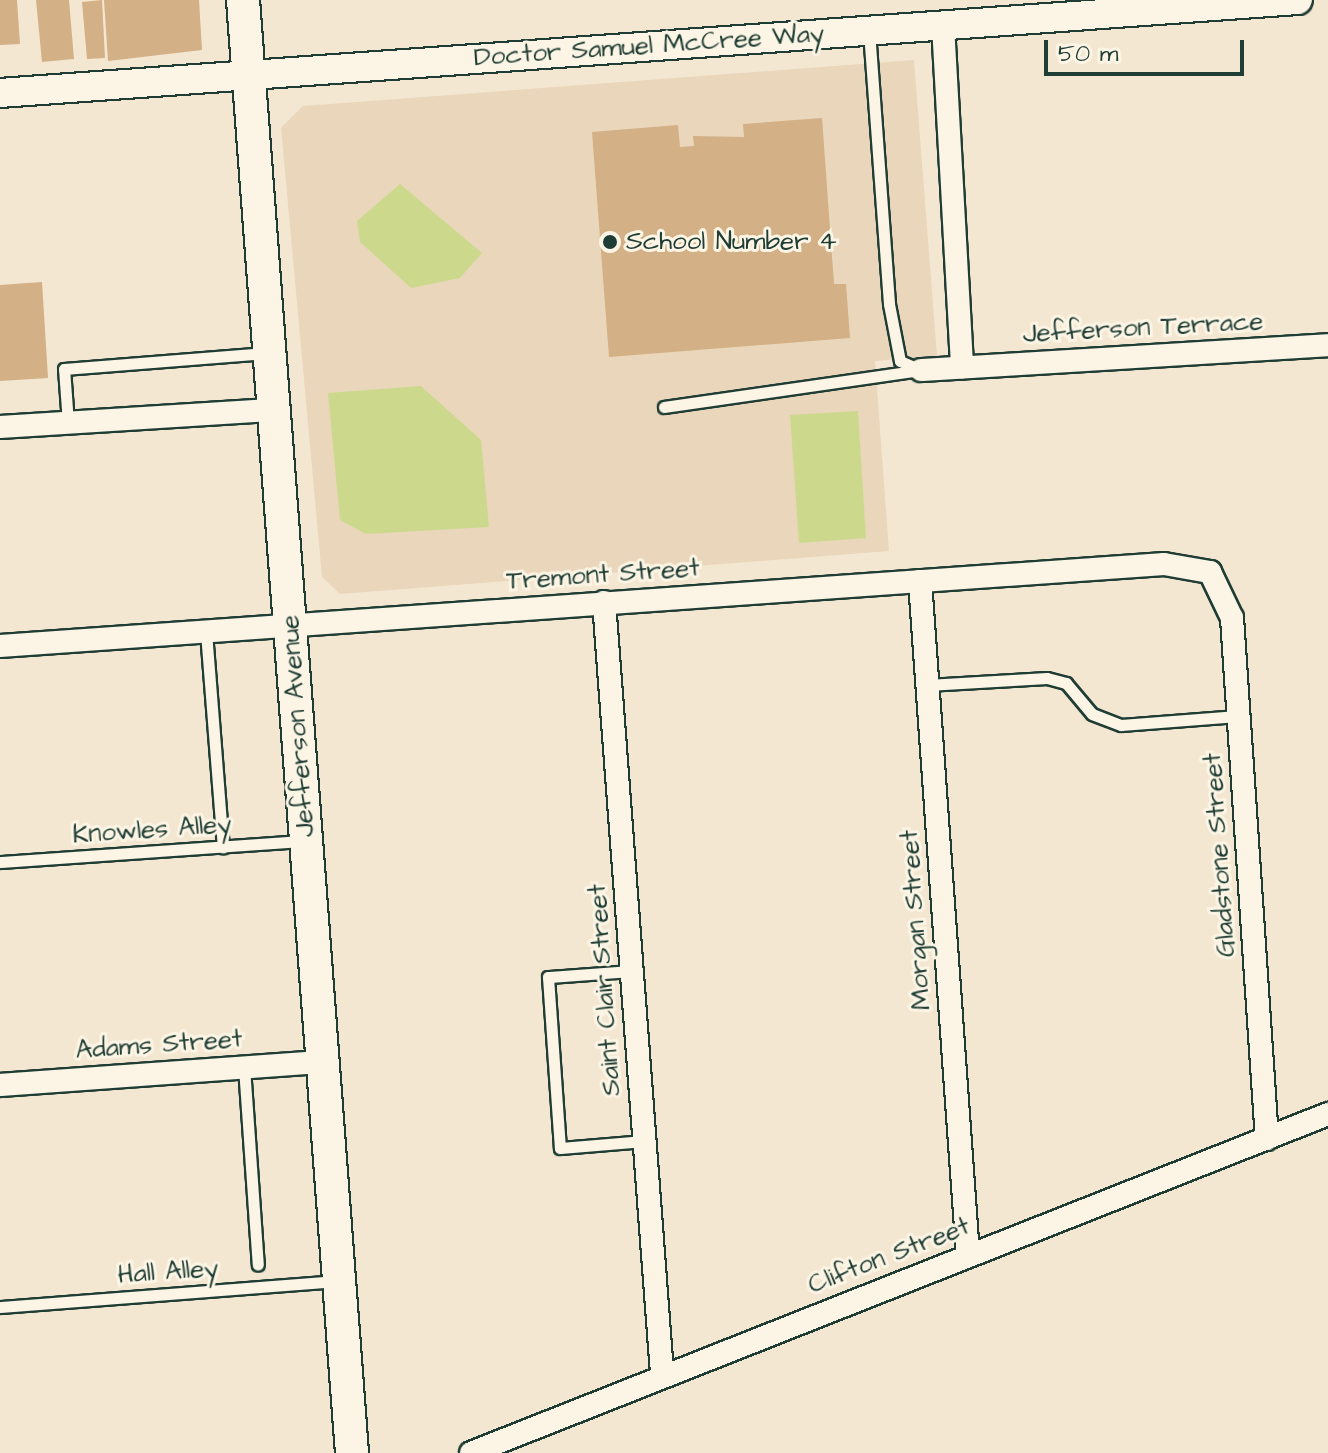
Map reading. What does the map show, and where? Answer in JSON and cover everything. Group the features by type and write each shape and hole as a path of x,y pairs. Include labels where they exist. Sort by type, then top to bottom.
{"main road":[{"name":"Jefferson Avenue","path":"243,0 352,1453"}],"street":[{"name":"Doctor Samuel McCree Way","path":"0,93 1298,0"},
{"path":"943,25 962,367"},
{"name":"Jefferson Terrace","path":"921,370 1328,345"},
{"path":"0,427 274,410"},
{"name":"Tremont Street","path":"0,646 1164,564 1210,572"},
{"name":"Gladstone Street","path":"1210,572 1232,618 1267,1139"},
{"name":"Morgan Street","path":"920,581 968,1255"},
{"name":"Saint Clair Street","path":"604,602 662,1373"},
{"name":"Adams Street","path":"0,1085 323,1062"},
{"name":"Clifton Street","path":"471,1453 662,1373 1328,1114"}],"lane":[{"path":"869,31 889,304 900,361 921,370"},
{"path":"68,423 64,369 269,353"},
{"path":"664,407 921,370"},
{"path":"206,632 223,847"},
{"path":"927,685 1047,678 1066,683 1106,724 1238,716"},
{"name":"Knowles Alley","path":"0,862 306,841"},
{"path":"632,971 548,977 560,1148 645,1141"},
{"path":"244,1067 258,1265"},
{"name":"Hall Alley","path":"0,1307 340,1281"}],"shaded area":[{"name":"School Number 4","path":"914,60 937,356 875,361 889,551 340,594 322,577 281,128 303,106"}],"green space":[{"path":"400,184 482,253 460,278 411,288 360,242 357,221"},
{"path":"421,386 481,440 489,527 366,534 340,520 328,393"},
{"path":"858,411 866,538 799,543 790,415"}],"building":[{"path":"0,0 17,0 20,44 0,45"},
{"path":"36,0 69,0 74,59 42,62"},
{"path":"102,0 105,58 87,59 82,2"},
{"path":"104,0 199,0 202,50 108,61"},
{"path":"822,118 834,284 846,284 850,338 609,357 592,132 678,125 680,147 694,146 693,136 744,137 743,124"},
{"path":"42,282 48,378 0,381 0,285"}],"place":[{"name":"School Number 4","path":"610,242"}]}
